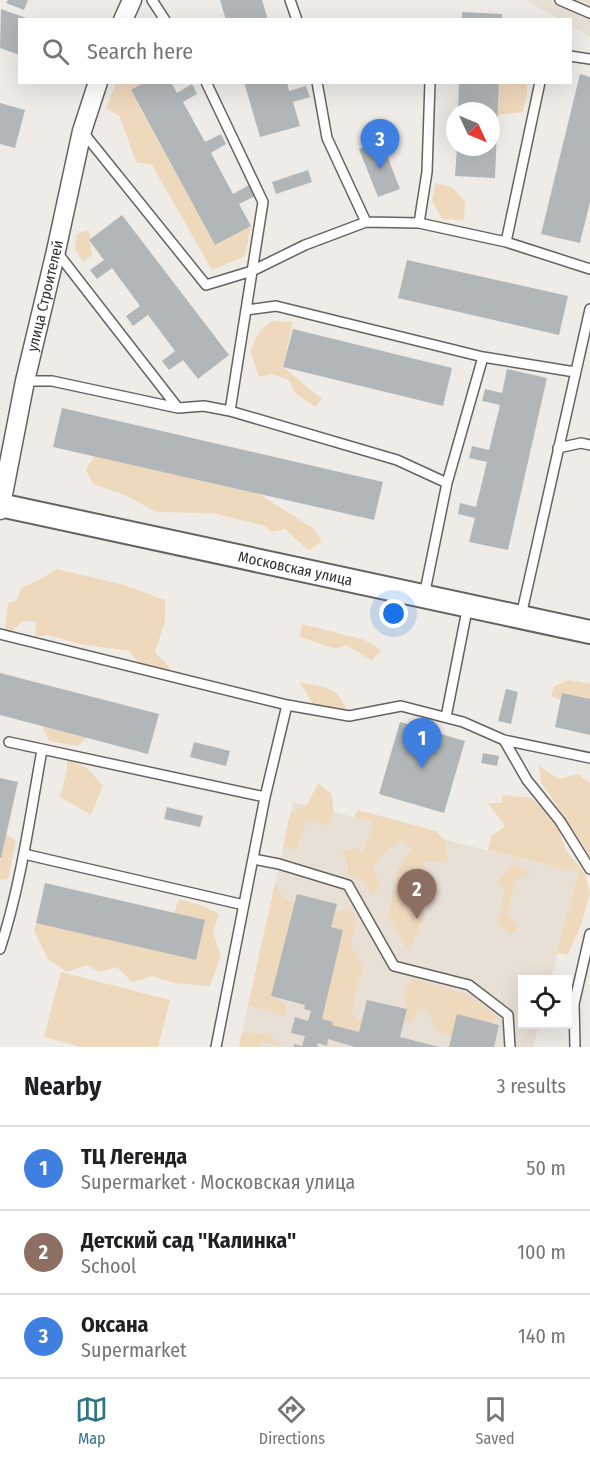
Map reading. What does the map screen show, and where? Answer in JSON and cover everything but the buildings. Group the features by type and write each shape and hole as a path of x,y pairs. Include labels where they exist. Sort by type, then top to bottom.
{"street":[{"path":"124,18 132,0"},
{"name":"улица Строителей","path":"0,507 25,381 82,131 97,84"},
{"name":"Московская улица","path":"0,507 590,632"}],"lane":[{"path":"152,0 164,18"},
{"path":"290,0 296,18"},
{"path":"560,0 590,13"},
{"path":"572,56 590,59"},
{"path":"207,84 263,202 230,411"},
{"path":"317,84 327,138 366,222"},
{"path":"419,223 427,172 430,84"},
{"path":"506,242 540,84"},
{"path":"82,131 206,285 252,271 305,245 366,222 419,223 506,242 590,269"},
{"path":"56,251 178,408"},
{"path":"246,310 276,306 483,357 574,372"},
{"path":"521,616 590,309"},
{"path":"424,596 447,483 483,357"},
{"path":"25,381 52,381 178,408 204,406 230,411 397,460 447,483"},
{"path":"558,448 581,443 590,445"},
{"path":"446,717 468,605"},
{"path":"0,634 287,705 349,716 402,706 463,722 504,740 590,758"},
{"path":"216,1047 264,797 287,705"},
{"path":"504,740 527,780 560,821 590,869"},
{"path":"9,742 264,797"},
{"path":"0,949 8,925 24,854 42,750"},
{"path":"24,854 244,905"},
{"path":"253,859 279,864 348,885 393,966 469,985 508,1015 510,1047"},
{"path":"576,1047 574,1004 590,934"}],"shaded area":[{"path":"525,0 590,0 590,37 572,27 572,18 558,18"},
{"path":"116,84 143,84 131,91 215,245 251,226 245,256 212,270 152,165 136,162 120,117 106,108"},
{"path":"499,84 527,84 523,112 500,115"},
{"path":"435,183 452,187 465,201 464,220 442,219 432,201"},
{"path":"89,230 92,255 83,262 75,248 77,234"},
{"path":"272,321 293,322 283,367 322,399 315,407 295,393 289,380 271,374 259,377 250,350 261,329"},
{"path":"94,456 259,494 314,529 322,542 308,550 285,529 271,532 266,526 212,513 156,512 125,495 93,484 86,470"},
{"path":"57,569 124,585 165,600 165,621 155,652 169,667 171,678 142,667 129,651 80,644 47,635 35,637 36,622 23,621 10,633 5,627 8,603 17,601 21,588"},
{"path":"302,624 365,640 381,650 372,661 346,645 336,649 300,637"},
{"path":"569,680 590,684 590,699 561,700 551,696 554,686"},
{"path":"300,682 334,691 346,709 314,707"},
{"path":"42,726 86,738 78,746 49,741"},
{"path":"67,759 87,768 103,786 91,815 60,797 67,770"},
{"path":"539,766 559,779 578,774 590,783 590,856 541,782"},
{"path":"318,783 331,793 334,812 328,826 307,819 296,850 283,847 290,814 307,805"},
{"path":"502,795 532,798 556,823 566,850 585,874 590,894 581,925 568,955 557,953 578,873 488,850 491,836 505,826 488,803 502,803"},
{"path":"293,802 578,873 552,975 518,975 518,1029 538,1029 533,1047 239,1047"},
{"path":"358,810 436,831 445,840 448,861 424,862 423,870 435,887 425,899 422,920 409,951 388,916 399,867 413,848 401,841 385,851 373,868 380,884 373,895 362,880 348,876 348,865 342,851 356,848 363,852 374,822 354,817"},
{"path":"6,834 16,841 8,879 0,880 0,862"},
{"path":"513,864 531,872 516,880 507,913 519,928 511,934 498,923 505,888 497,882"},
{"path":"275,884 282,897 295,903 272,996 287,1006 284,1016 248,1005"},
{"path":"179,899 219,914 213,933 221,955 210,986 173,983 153,976 132,982 117,967 99,972 87,965 67,972 48,959 34,931 36,923 174,913"},
{"path":"350,908 356,919 351,945 363,968 356,988 352,1015 362,1021 359,1032 332,1025 333,1021 322,1019 343,930 331,927 335,913"},
{"path":"61,972 170,1000 158,1047 81,1047 44,1037"},
{"path":"411,978 468,995 497,1016 492,1023 457,1015 452,1037 435,1028 429,1011 419,1010 412,1021 403,1023 407,1009 404,993"},
{"path":"242,1032 271,1035 280,1046 263,1041 261,1047 239,1047"}],"place":[{"name":"Оксана","path":"380,169"},
{"name":"ТЦ Легенда","path":"422,768"},
{"name":"Детский сад \"Калинка\"","path":"417,919"}]}
